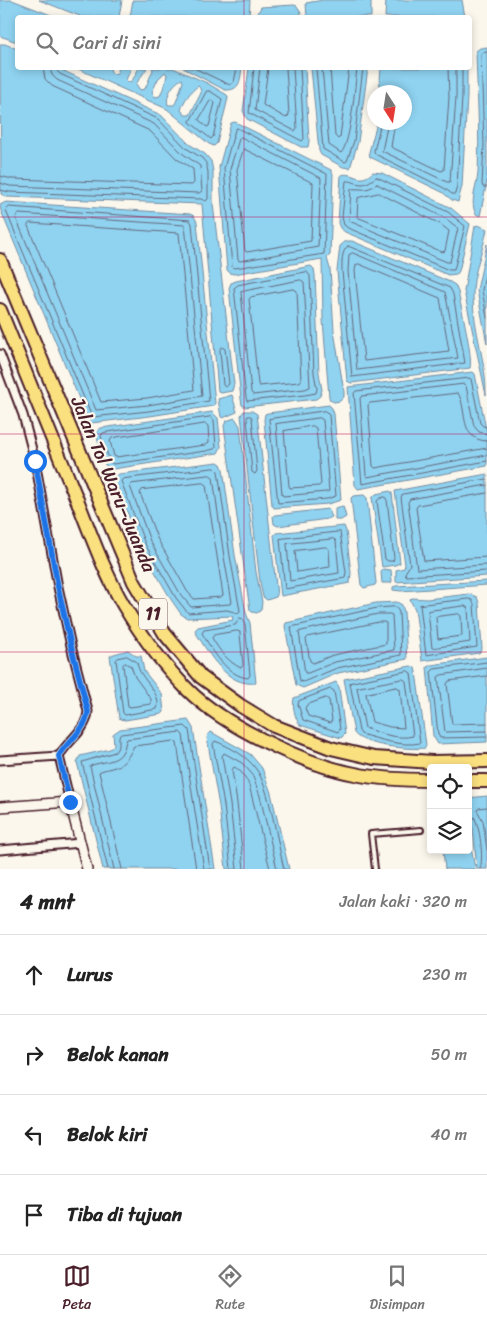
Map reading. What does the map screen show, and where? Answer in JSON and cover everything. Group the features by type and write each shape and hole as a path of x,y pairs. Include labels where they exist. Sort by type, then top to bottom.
{"highway":[{"name":"Jalan Tol Waru–Juanda","path":"0,260 134,582 165,634 201,677 241,706 274,726 331,748 374,758 432,762 487,762"},
{"name":"Jalan Tol Waru–Juanda","path":"0,310 101,559 124,606 154,651 189,691 225,720 292,753 329,768 356,774 404,780 427,780"},
{"path":"472,782 487,781"}],"street":[{"path":"0,354 22,415 35,461 58,587 88,711 88,719 84,726 59,756 87,869"},
{"path":"0,760 59,756"},
{"path":"0,807 70,802"},
{"path":"0,850 81,843"}],"lane":[{"path":"375,869 371,834 421,830"}],"water":[{"path":"0,0 12,0 51,15 15,15 15,41 0,36"},
{"path":"39,0 122,0 119,15 77,15"},
{"path":"133,0 250,0 249,15 130,15"},
{"path":"323,0 371,0 371,15 307,15 306,3"},
{"path":"386,0 462,0 465,15 385,15"},
{"path":"294,5 297,6 301,15 257,15 261,7"},
{"path":"0,44 15,48 15,70 61,70 161,115 189,144 205,154 211,161 213,171 213,204 234,384 232,391 221,393 218,391 202,204 7,197 1,194"},
{"path":"487,47 487,181 480,216 476,214 473,204 479,158 476,51"},
{"path":"80,70 110,70 113,74 117,73 118,70 130,70 126,80 128,82 132,81 138,70 146,70 136,84 140,90 145,89 153,70 178,70 207,83 227,95 228,98 217,143 214,146 209,144 167,109","holes":["165,72 167,75 160,96 155,97 152,92 158,79","182,79 183,82 176,102 174,105 168,105 169,94 173,87","198,86 201,93 190,115 185,115 181,110 182,106 188,96"]},
{"path":"187,70 242,70 239,84 234,89 225,90"},
{"path":"249,70 305,70 308,147 301,147 247,119 243,111"},
{"path":"311,70 368,70 358,142 350,168 343,167 321,155 319,151"},
{"path":"381,70 467,70 462,186 458,202 442,192 370,157 369,152 375,130 412,130 412,85 380,85"},
{"path":"235,122 331,170 333,174 330,255 327,258 330,269 334,331 344,392 344,397 340,401 334,402 329,397 323,320 322,259 234,274 227,270 219,167 231,123"},
{"path":"373,172 382,173 451,208 470,224 457,274 448,275 345,232 340,228 338,223 341,175 346,174 364,178"},
{"path":"6,202 190,214 194,216 197,222 215,403 213,406 91,423 88,420 1,211 0,205"},
{"path":"478,225 487,229 473,288 475,321 486,383 486,395 464,291 475,226"},
{"path":"346,241 352,241 455,285 470,353 470,368 351,383 347,381 337,271 340,246"},
{"path":"487,244 487,344 477,290"},
{"path":"311,266 314,269 315,275 319,373 322,390 320,396 316,399 245,407 242,405 241,399 229,288 231,283"},
{"path":"473,372 475,374 487,434 487,466 358,489 355,485 348,387"},
{"path":"232,395 237,412 223,418 221,417 218,399"},
{"path":"329,405 334,414 341,500 328,504 274,508 272,505 265,414"},
{"path":"244,411 252,411 257,414 277,595 267,600 263,597 260,582 241,415"},
{"path":"212,412 218,418 221,447 218,453 113,469 105,465 96,434 101,428"},
{"path":"235,418 240,426 256,572 262,602 261,610 257,613 250,610 224,426 226,421"},
{"path":"218,462 223,469 235,555 246,613 250,623 256,683 236,680 228,674 213,659 196,633 195,630 198,627 233,620 232,616 187,618 181,614 140,546 115,480 115,476 119,474"},
{"path":"487,474 487,576 396,582 396,570 404,568 405,565 395,491"},
{"path":"390,491 392,493 400,563 382,567 372,498 376,494"},
{"path":"364,495 367,498 376,583 364,588 361,585 351,498"},
{"path":"343,506 346,517 341,520 335,520 335,508"},
{"path":"328,509 332,517 327,519 278,526 274,524 273,516 275,515"},
{"path":"344,526 351,573 350,583 281,596 274,535 276,533"},
{"path":"383,569 391,570 391,583 382,583 381,572"},
{"path":"487,581 487,585 393,590 393,587 396,586"},
{"path":"469,594 477,597 479,603 482,649 479,653 422,661 415,609 410,600 412,598 427,599"},
{"path":"397,602 402,605 404,612 407,659 338,673 303,688 296,685 286,623 376,603"},
{"path":"128,650 136,656 141,656 144,671 162,694 164,712 162,714 125,720 119,718 110,656"},
{"path":"487,657 487,742 438,744 433,736 427,667"},
{"path":"411,666 415,668 416,672 425,748 387,746 359,737 354,733 344,679"},
{"path":"336,682 339,687 345,734 341,738 300,725 293,701 294,698"},
{"path":"188,720 193,728 215,869 103,869 77,762 80,756 110,749 114,745 113,734 120,729"},
{"path":"211,732 250,754 262,768 271,793 289,869 226,869 219,806 207,738"},
{"path":"487,796 487,869 477,869 472,825 472,798"},
{"path":"472,852 475,869 445,869 443,854 472,854"}],"route":[{"path":"35,461 58,587 88,711 88,719 84,726 62,750 59,756 70,802"}]}
